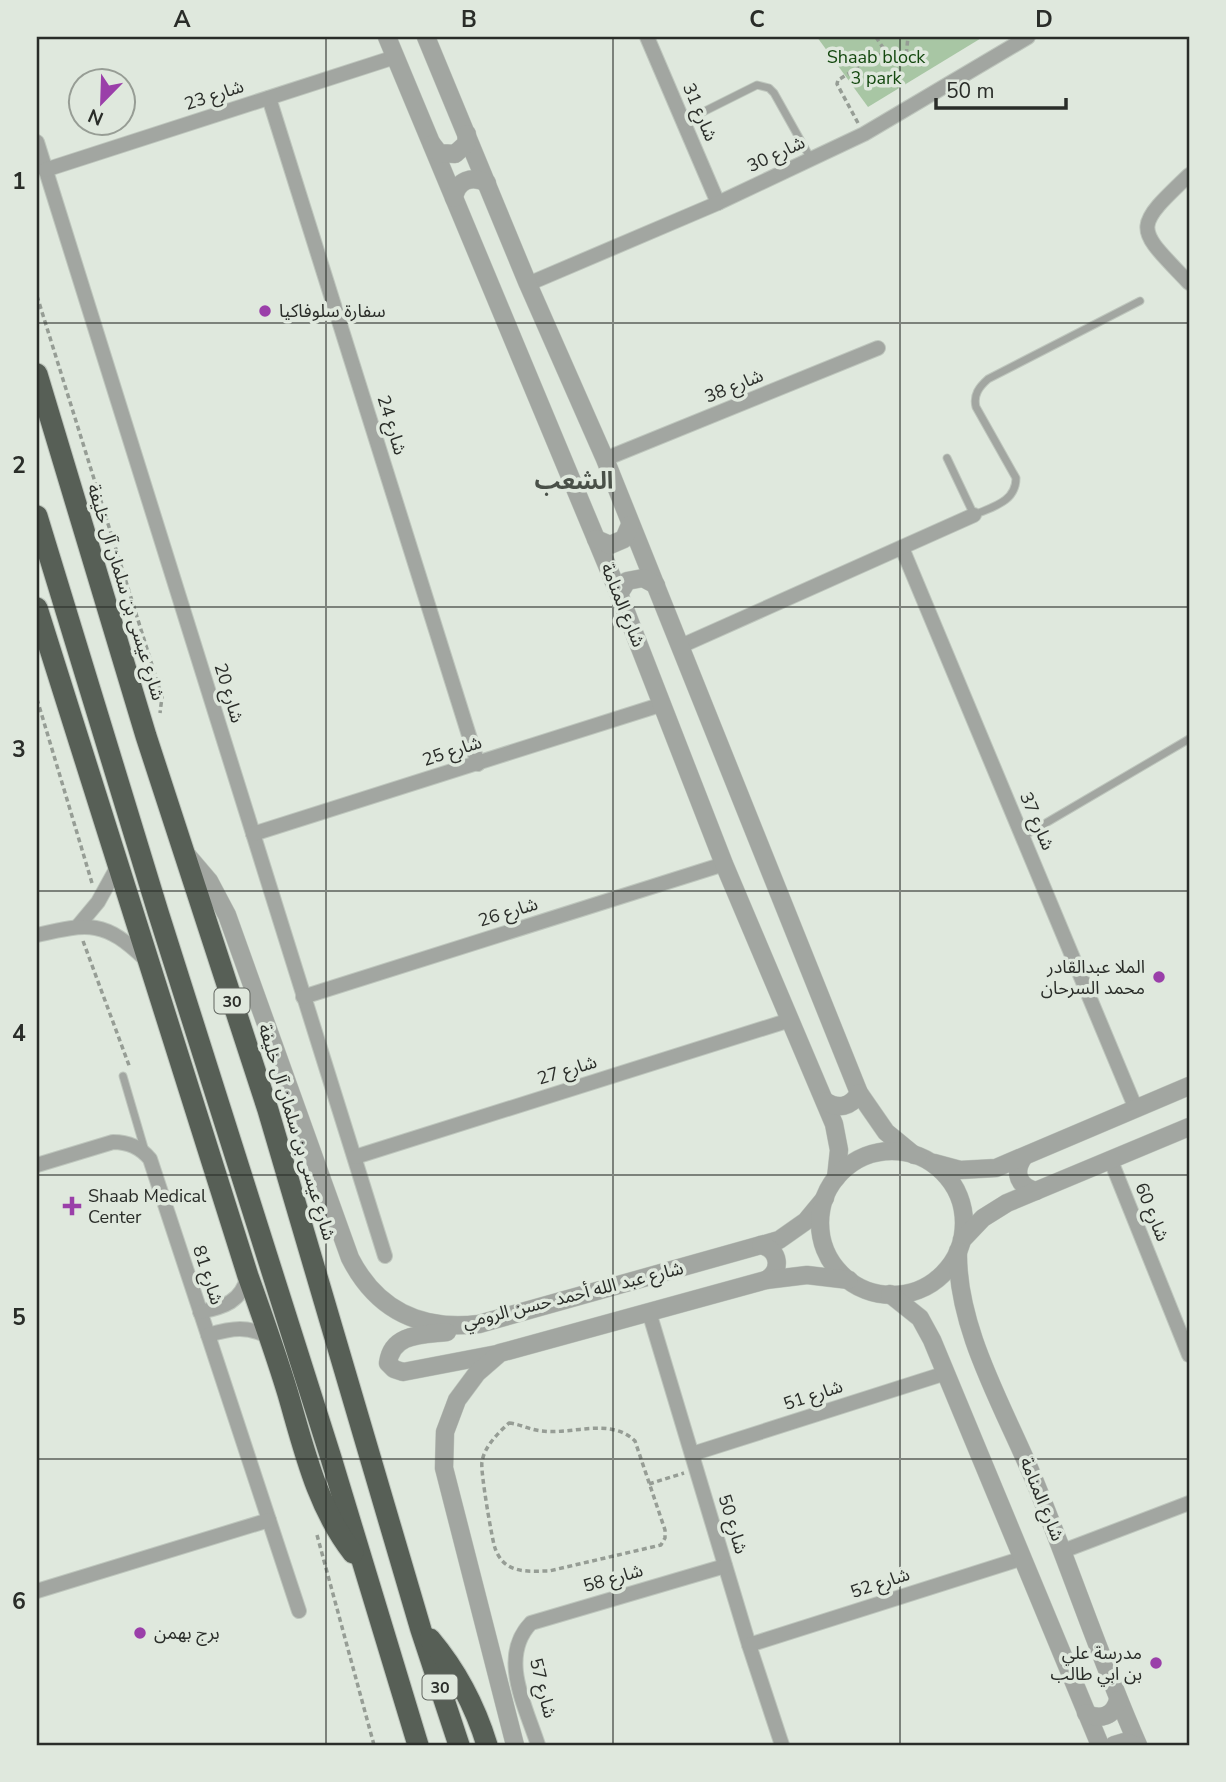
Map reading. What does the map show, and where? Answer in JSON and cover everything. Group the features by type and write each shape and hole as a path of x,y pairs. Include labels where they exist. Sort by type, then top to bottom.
{"highway":[{"name":"شارع عيسى بن سلمان آل خليفة","path":"37,374 146,736 268,1110 421,1630 459,1745"},
{"name":"30","path":"37,516 418,1745"},
{"path":"37,608 319,1494 331,1520 364,1566"},
{"path":"421,1630 455,1672 479,1720 487,1745"},
{"path":"408,1745 409,1716"}],"street":[{"name":"شارع المنامة","path":"387,37 619,594 724,864 825,1101 838,1142 836,1178"},
{"path":"426,37 528,284 605,459 859,1093 887,1132 947,1177 959,1196 963,1217 960,1245"},
{"name":"شارع 31","path":"647,37 718,203"},
{"name":"شارع 30","path":"528,284 718,203 864,134 1028,37"},
{"name":"شارع 23","path":"45,170 396,57"},
{"name":"شارع 24","path":"269,98 478,764"},
{"path":"432,144 444,155 455,154 466,144 467,134"},
{"name":"شارع 20","path":"37,142 385,1256"},
{"path":"1189,176 1156,207 1148,220 1147,230 1154,246 1189,283"},
{"path":"454,198 455,191 465,180 477,178 487,183"},
{"name":"شارع 38","path":"605,459 878,348"},
{"path":"681,646 974,515"},
{"path":"596,539 610,545 624,539 630,525"},
{"name":"شارع 37","path":"902,548 1136,1109"},
{"path":"619,594 627,581 643,578 656,585"},
{"name":"شارع 25","path":"253,834 663,704"},
{"name":"شارع عبد الله أحمد حسن الرومي","path":"184,852 209,881 227,915 349,1258 375,1294 399,1312 426,1322 460,1326 479,1324 761,1245 787,1235 806,1221 825,1198"},
{"path":"78,926 98,902 119,864"},
{"name":"شارع 26","path":"303,997 724,864"},
{"path":"37,936 78,926 107,930 121,937 150,964"},
{"name":"شارع 27","path":"355,1157 790,1020"},
{"path":"1189,1086 1023,1158 985,1170 960,1170 900,1152 872,1154 858,1159 836,1178 825,1198 821,1220 823,1243 838,1270 849,1280 876,1293 905,1294 932,1283 944,1273 974,1226 994,1211 1189,1127"},
{"path":"825,1101 830,1105 843,1106 849,1104 859,1093"},
{"path":"37,1166 113,1142 128,1143 147,1155"},
{"name":"شارع 81","path":"147,1155 153,1165 299,1611"},
{"path":"1023,1158 1018,1167 1018,1177 1025,1187 1036,1191"},
{"name":"شارع 60","path":"1111,1161 1189,1354"},
{"path":"761,1245 772,1251 778,1262 775,1273 766,1280"},
{"name":"شارع المنامة","path":"960,1245 959,1284 966,1316 1063,1551 1136,1745"},
{"name":"شارع عبد الله أحمد حسن الرومي","path":"515,1745 448,1488 443,1451 445,1432 457,1400 477,1373 500,1353 766,1280 807,1275 849,1280"},
{"path":"200,1312 222,1307 237,1298 248,1276"},
{"path":"890,1294 920,1318 927,1328 1100,1745"},
{"name":"شارع 50","path":"649,1312 749,1645 782,1745"},
{"path":"460,1326 446,1332 395,1343 389,1352 388,1363 403,1372 500,1353"},
{"path":"208,1335 242,1328 271,1338"},
{"name":"شارع 51","path":"692,1454 946,1373"},
{"path":"1063,1551 1189,1503"},
{"path":"37,1591 269,1520"},
{"name":"شارع 52","path":"749,1645 1023,1558"},
{"name":"شارع 58","path":"519,1639 526,1629 538,1620 725,1566"},
{"name":"شارع 57","path":"519,1639 514,1654 515,1671 538,1745"},
{"path":"1086,1713 1099,1718 1106,1716 1112,1712 1118,1700"},
{"path":"1114,1745 1124,1742 1136,1745"}],"lane":[{"path":"683,122 751,87 763,85 774,93 811,159"},
{"path":"947,458 974,515 1007,500 1016,485 1014,473 976,407 975,396 981,384 1140,301"},
{"path":"1023,837 1189,738"},
{"path":"123,1076 147,1155"}],"path":[{"path":"876,37 885,52 898,59 906,56 908,37"},
{"path":"864,134 837,84 838,80 885,52"},
{"path":"37,296 162,697 161,709 146,736"},
{"path":"37,699 98,902"},
{"path":"78,926 132,1074 123,1076"},
{"path":"509,1423 541,1431 575,1429 621,1432 628,1434 635,1441 649,1484 665,1530 666,1538 661,1545 549,1571 530,1572 508,1566 500,1559 493,1545 481,1472 482,1460 492,1441 509,1423"},
{"path":"649,1484 696,1469"},
{"path":"315,1529 374,1745"}],"green space":[{"name":"Shaab block 3 park","path":"817,37 983,37 868,107"}],"place":[{"name":"سفارة سلوفاكيا","path":"265,311"},
{"name":"الملا عبدالقادر محمد السرحان","path":"1159,977"},
{"name":"Shaab Medical Center","path":"72,1206"},
{"name":"برج بهمن","path":"140,1633"},
{"name":"مدرسة علي بن ابي طالب","path":"1156,1663"}],"district":[{"name":"الشعب","path":"574,481"}]}
